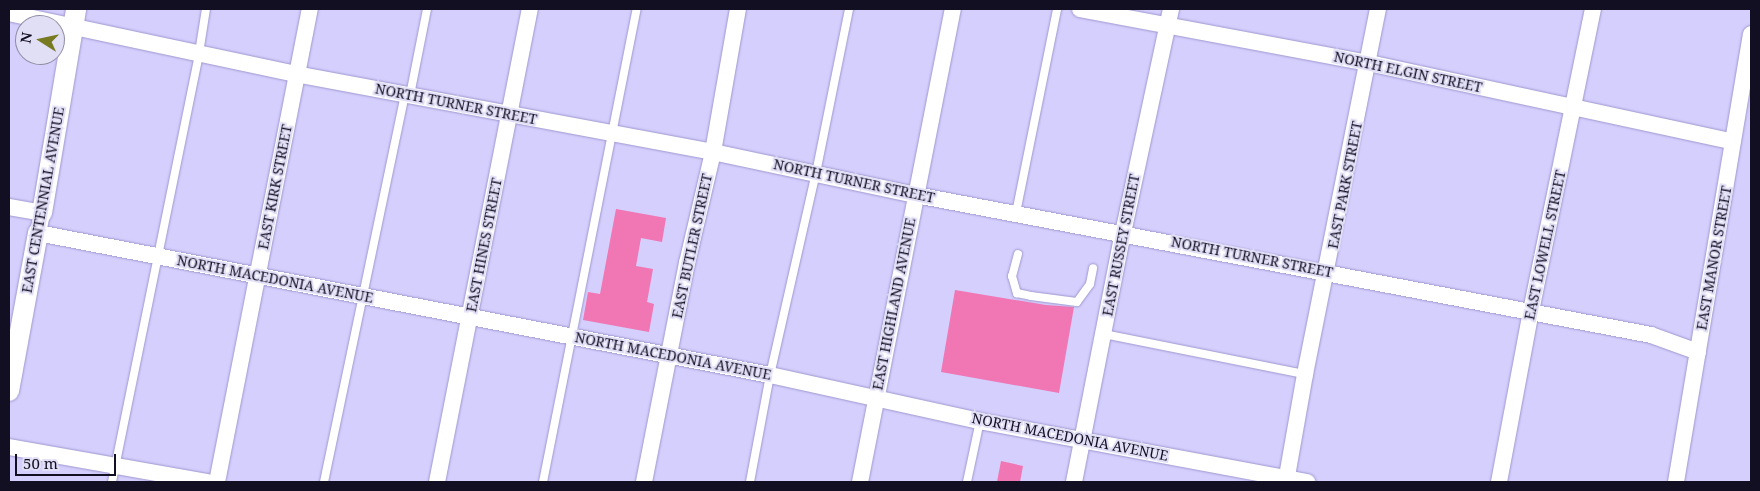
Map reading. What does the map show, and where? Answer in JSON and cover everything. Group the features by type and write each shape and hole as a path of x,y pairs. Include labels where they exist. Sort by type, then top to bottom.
{"street":[{"name":"EAST KIRK STREET","path":"217,482 310,9"},
{"name":"EAST HINES STREET","path":"437,482 530,9"},
{"name":"EAST BUTLER STREET","path":"644,482 687,263 712,152 738,9"},
{"name":"EAST HIGHLAND AVENUE","path":"860,482 953,9"},
{"name":"NORTH ELGIN STREET","path":"1080,9 1169,17 1369,63 1733,142"},
{"name":"EAST PARK STREET","path":"1287,480 1305,374 1328,272 1378,9"},
{"name":"EAST LOWELL STREET","path":"1499,482 1531,311 1574,108 1592,9"},
{"name":"NORTH TURNER STREET","path":"9,13 74,17 106,34 296,74 816,172 916,195 1531,311 1651,335 1698,352"},
{"name":"EAST CENTENNIAL AVENUE","path":"9,390 42,213 74,17"},
{"name":"EAST RUSSEY STREET","path":"1074,482 1123,233 1169,17"},
{"name":"EAST MANOR STREET","path":"1676,482 1751,34"},
{"path":"9,207 42,213"},
{"name":"NORTH MACEDONIA AVENUE","path":"38,233 770,375 980,421 1287,480 1307,482"},
{"path":"9,447 207,482"}],"lane":[{"path":"112,482 156,255 199,53 206,9"},
{"path":"324,482 427,9"},
{"path":"543,482 574,336 612,133 638,9"},
{"path":"750,482 770,375 816,172 849,9"},
{"path":"1016,213 1057,9"},
{"path":"1018,254 1012,276 1017,294 1077,302 1090,284 1093,268"},
{"path":"1104,334 1305,374"},
{"path":"967,482 980,421"}],"building":[{"path":"616,209 666,218 662,242 641,238 636,266 653,269 647,302 654,304 649,332 583,320 588,292 600,294"},
{"path":"955,290 1046,305 1074,307 1059,393 941,372"},
{"path":"1001,461 1023,466 1020,482 997,482"}]}
